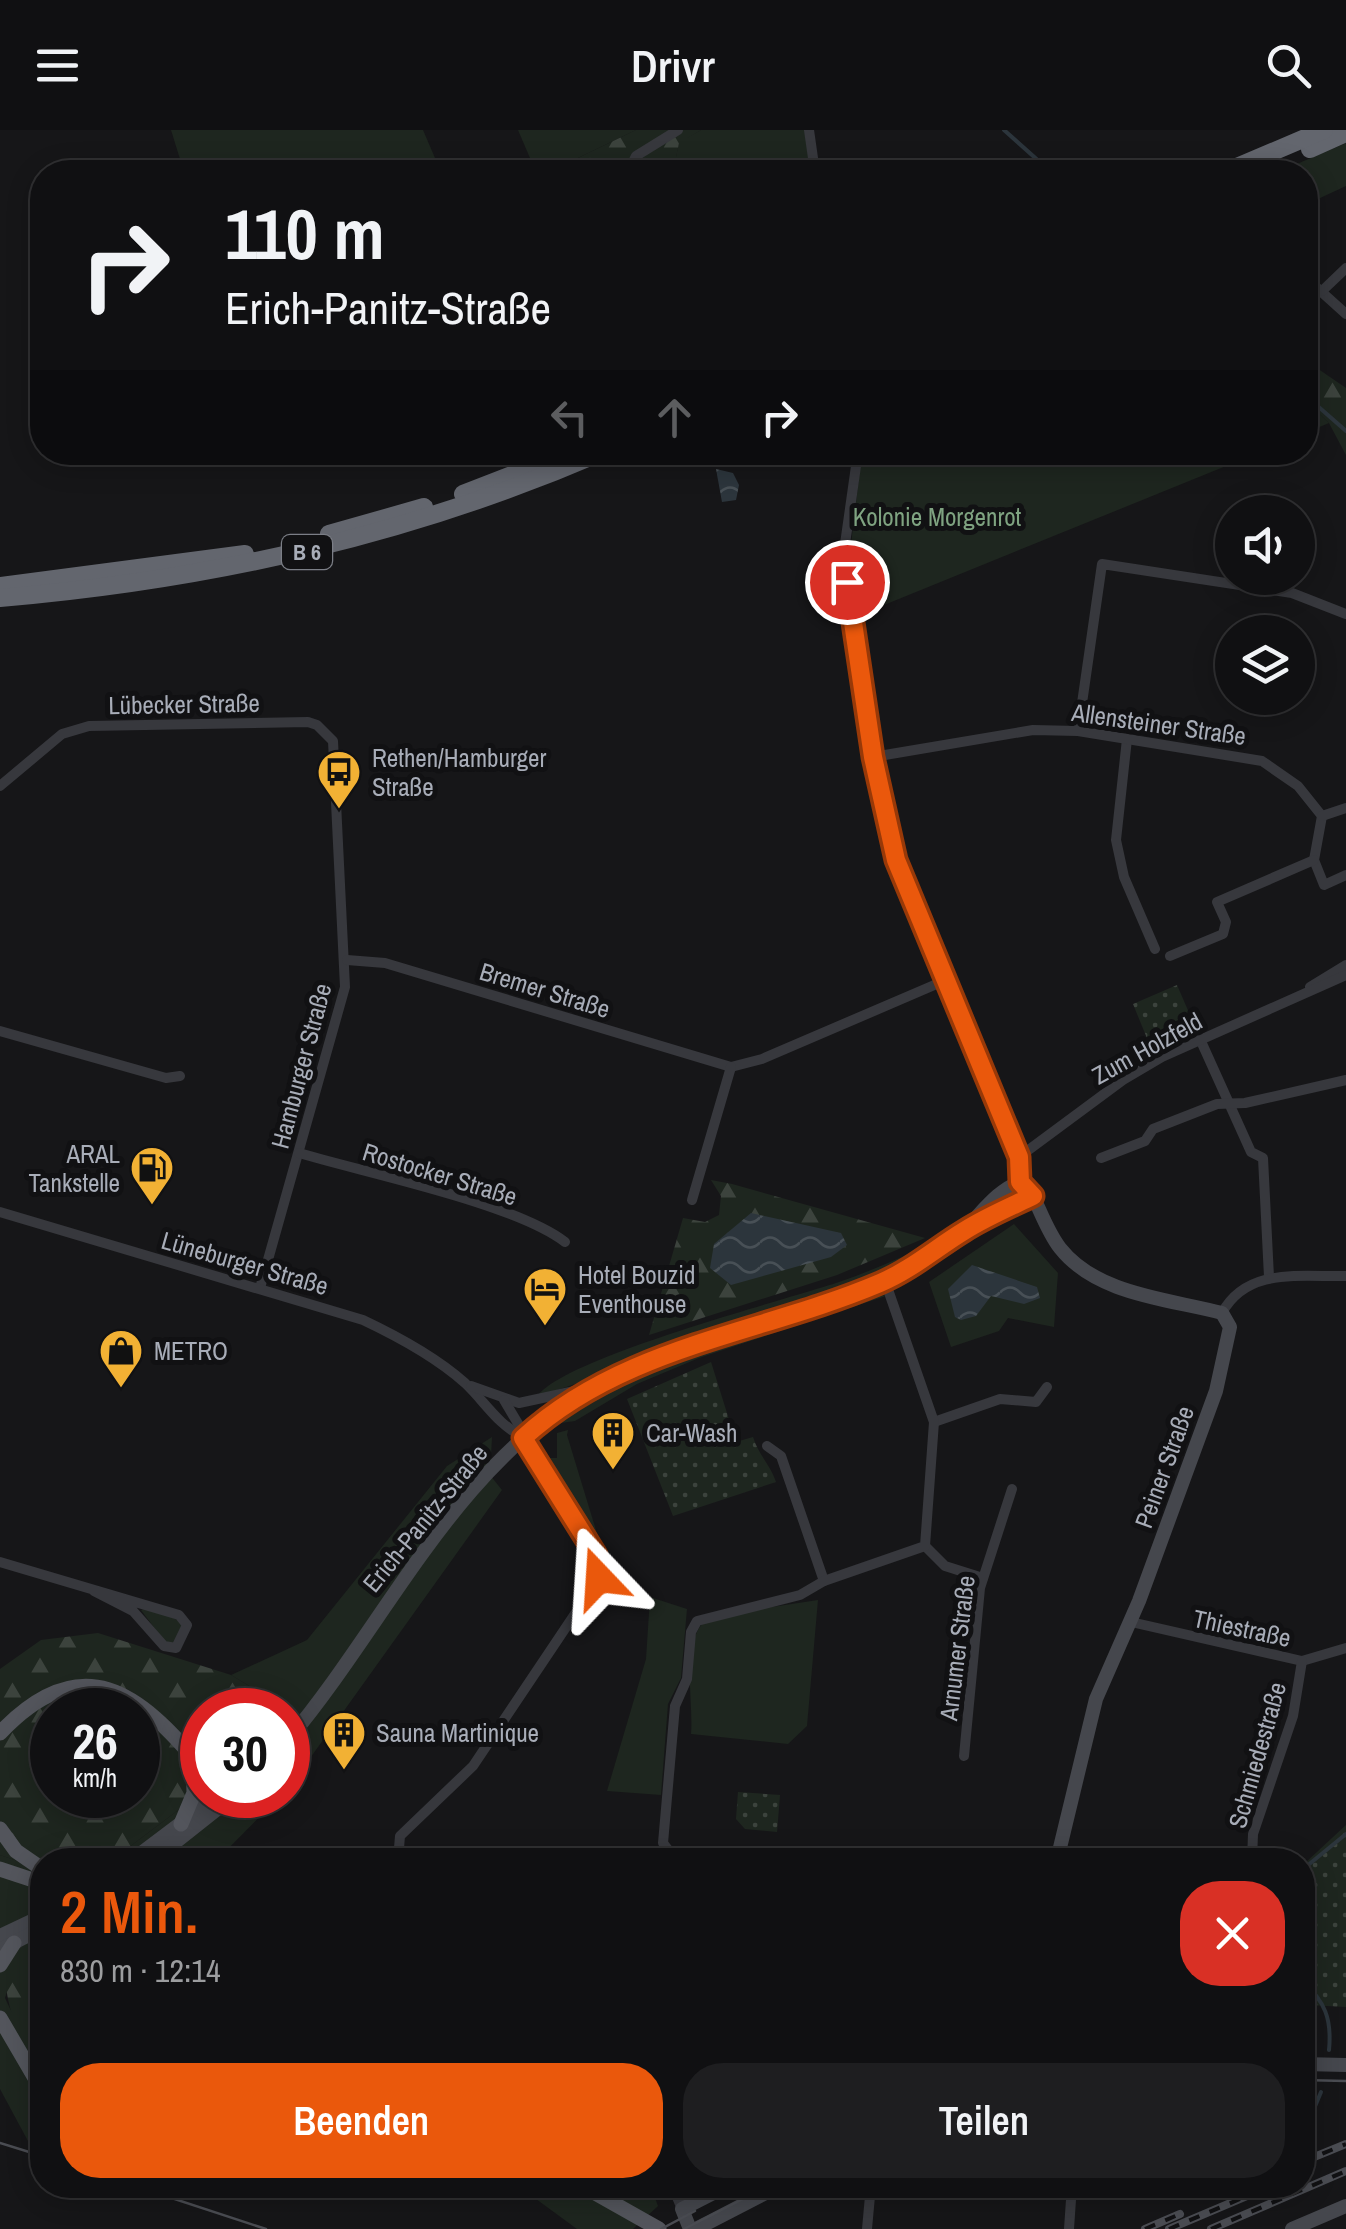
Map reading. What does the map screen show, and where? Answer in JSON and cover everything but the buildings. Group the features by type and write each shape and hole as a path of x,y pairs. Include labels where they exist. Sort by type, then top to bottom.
{"highway":[{"path":"1253,160 1324,130"},
{"path":"1282,160 1346,133"},
{"name":"B 6","path":"0,586 166,567 308,540 454,498 537,465"},
{"name":"B 6","path":"0,598 169,580 311,552 457,509 569,465"}],"main road":[{"path":"2,1734 26,1707 70,1688 111,1690 148,1708 180,1741"},
{"path":"181,1824 184,1818"},
{"path":"0,1829 16,1851 30,1861"},
{"path":"0,1869 30,1878"},
{"path":"0,1964 5,1943"},
{"path":"0,2004 9,2033"},
{"path":"0,2018 30,2069"},
{"path":"603,2198 659,2229"}],"street":[{"path":"634,160 678,130"},
{"path":"809,130 814,160"},
{"path":"1322,292 1346,268"},
{"path":"1318,288 1346,314"},
{"path":"856,465 844,551 873,757 896,860 1019,1157 1020,1182 1033,1196 1062,1250 1088,1271 1147,1297 1222,1314 1232,1294 1269,1277 1346,1276"},
{"path":"1078,730 1102,564 1292,593 1346,614"},
{"name":"Lübecker Straße","path":"0,786 62,734 89,726 308,722 327,732"},
{"name":"Allensteiner Straße","path":"873,757 1034,730 1078,730 1262,761 1298,786 1322,816"},
{"name":"Hamburger Straße","path":"260,1288 345,986 347,960 336,754 327,732"},
{"path":"1127,739 1116,840 1124,877 1155,950"},
{"path":"1346,808 1322,816 1314,860 1324,885 1346,875"},
{"path":"1170,956 1223,934 1226,922 1216,902 1314,860"},
{"name":"Bremer Straße","path":"347,960 385,963 731,1067"},
{"name":"Zum Holzfeld","path":"1305,990 1346,965"},
{"name":"Zum Holzfeld","path":"1019,1157 1123,1080 1200,1039 1346,975"},
{"path":"692,1200 731,1067 762,1060 946,980"},
{"path":"0,1032 166,1078 180,1076"},
{"path":"1200,1039 1251,1152 1263,1158 1269,1277"},
{"path":"1102,1158 1145,1141 1153,1129 1216,1104 1346,1080"},
{"name":"Rostocker Straße","path":"298,1154 492,1210 549,1229 565,1242"},
{"name":"Erich-Panitz-Straße","path":"963,1232 1005,1188 1020,1182"},
{"name":"Erich-Panitz-Straße","path":"310,1709 440,1530 523,1438 594,1386 686,1347 885,1281 963,1232 1033,1196"},
{"name":"Lüneburger Straße","path":"0,1212 378,1327 465,1383 504,1400 534,1402 594,1386"},
{"path":"885,1281 934,1422 925,1546 945,1566 983,1578"},
{"name":"Peiner Straße","path":"1060,1848 1096,1699 1130,1622 1224,1365 1230,1328 1222,1314"},
{"name":"Lüneburger Straße","path":"465,1383 503,1427 523,1438"},
{"path":"934,1422 1000,1400 1036,1402 1047,1388"},
{"path":"399,1848 400,1836 473,1766 599,1578 596,1555 523,1438 518,1417 504,1400"},
{"path":"768,1446 781,1456 824,1582"},
{"name":"Arnumer Straße","path":"964,1756 983,1578 1012,1489"},
{"path":"667,1848 663,1843 675,1706 687,1679 691,1632 708,1615 800,1595 824,1582 925,1546"},
{"path":"0,1562 179,1615 187,1624 186,1634 176,1648 162,1646 134,1611 94,1592"},
{"name":"Thiestraße","path":"1130,1622 1302,1661 1346,1648"},
{"name":"Schmiedestraße","path":"1253,1848 1254,1834 1293,1716 1302,1661"},
{"name":"Erich-Panitz-Straße","path":"310,1702 326,1686"},
{"path":"148,1848 191,1818"},
{"path":"167,1848 202,1818"},
{"path":"5,1943 30,1927"},
{"path":"1315,2064 1346,2065"},
{"path":"677,2198 693,2229 755,2198"},
{"path":"682,2209 704,2198"},
{"path":"867,2229 870,2198"},
{"path":"1069,2229 1071,2198"},
{"path":"1292,2229 1346,2206"}],"green space":[{"path":"171,130 423,130 436,160 180,160"},
{"path":"518,130 636,130 574,160 531,160"},
{"path":"636,130 701,130 679,143 675,160 574,160"},
{"path":"701,130 809,130 810,160 675,160 679,142"},
{"path":"1346,143 1346,186 1318,199 1318,160 1306,160"},
{"path":"1318,369 1346,388 1346,455 1329,423 1318,412"},
{"path":"1318,412 1329,423 1318,428"},
{"name":"Kolonie Morgenrot","path":"861,465 1228,465 857,616 850,552"},
{"path":"1177,985 1196,1029 1151,1048 1133,1004"},
{"path":"711,1180 925,1238 837,1275 649,1335 683,1218 705,1222 719,1215 721,1196"},
{"path":"1014,1224 1058,1273 1054,1327 1008,1318 999,1331 951,1347 929,1282"},
{"path":"939,1240 920,1257 893,1272 822,1298 689,1337 596,1376 538,1395 558,1380 632,1347 839,1282"},
{"path":"873,1293 886,1296 699,1358 637,1384 575,1421 554,1424 589,1399 666,1360"},
{"path":"711,1362 736,1442 753,1437 776,1482 673,1516 627,1399"},
{"path":"568,1430 599,1540 550,1458 557,1458 557,1433"},
{"path":"492,1437 490,1475 502,1490 310,1758 310,1688 253,1688 231,1675 307,1640 447,1466"},
{"path":"650,1597 687,1609 681,1678 668,1704 661,1795 607,1791 646,1659"},
{"path":"818,1600 807,1726 788,1744 691,1734 691,1652 701,1625 712,1616"},
{"path":"152,1607 187,1625 170,1649 141,1610"},
{"path":"98,1633 231,1675 252,1688 180,1688 180,1809 128,1848 30,1848 30,1865 0,1855 0,1669 41,1640"},
{"path":"738,1792 780,1795 777,1832 745,1829 736,1819"},
{"path":"180,1809 180,1818 258,1818 229,1848 128,1848"},
{"path":"1346,1825 1346,2007 1315,2005 1315,1854"},
{"path":"0,1855 30,1865 30,1942 21,1946 5,1998 30,2050 30,2142 0,2089"},
{"path":"30,1943 30,2054 7,1992 7,1965"},
{"path":"535,2198 655,2198 658,2206 633,2229 577,2229"}],"water":[{"path":"716,469 733,473 739,485 736,500 722,502"},
{"path":"751,1213 841,1233 847,1245 831,1257 731,1285 710,1268 714,1244"},
{"path":"972,1265 1037,1287 1040,1298 1024,1304 991,1296 976,1316 961,1320 955,1317 948,1289"}],"waterway":[{"path":"1004,130 1038,160"},
{"path":"1318,406 1346,431"},
{"path":"1315,1859 1346,1834"},
{"path":"1315,1995 1325,2011 1329,2050"},
{"path":"1315,2106 1321,2092"}],"tram line":[{"path":"1315,2080 1346,2081"},
{"path":"0,2143 30,2152"},
{"path":"172,2198 266,2229"},
{"path":"684,2229 745,2198"},
{"path":"661,2229 695,2211"}],"railway":[{"path":"1315,2157 1346,2144"},
{"path":"1315,2184 1346,2171"},
{"path":"1169,2229 1242,2198"},
{"path":"1211,2229 1283,2198"},
{"path":"1145,2229 1180,2214"}],"place":[{"name":"Rethen/Hamburger Straße","path":"339,810"},
{"name":"ARAL Tankstelle","path":"152,1206"},
{"name":"Hotel Bouzid Eventhouse","path":"545,1327"},
{"name":"METRO","path":"121,1389"},
{"name":"Car-Wash","path":"613,1471"},
{"name":"Sauna Martinique","path":"344,1771"}],"route":[{"path":"599,1578 596,1555 523,1438 537,1424 594,1386 671,1352 885,1281 945,1247 963,1232 1033,1196 1028,1186 1020,1182 1019,1157 896,860 873,757 847,582"}]}
